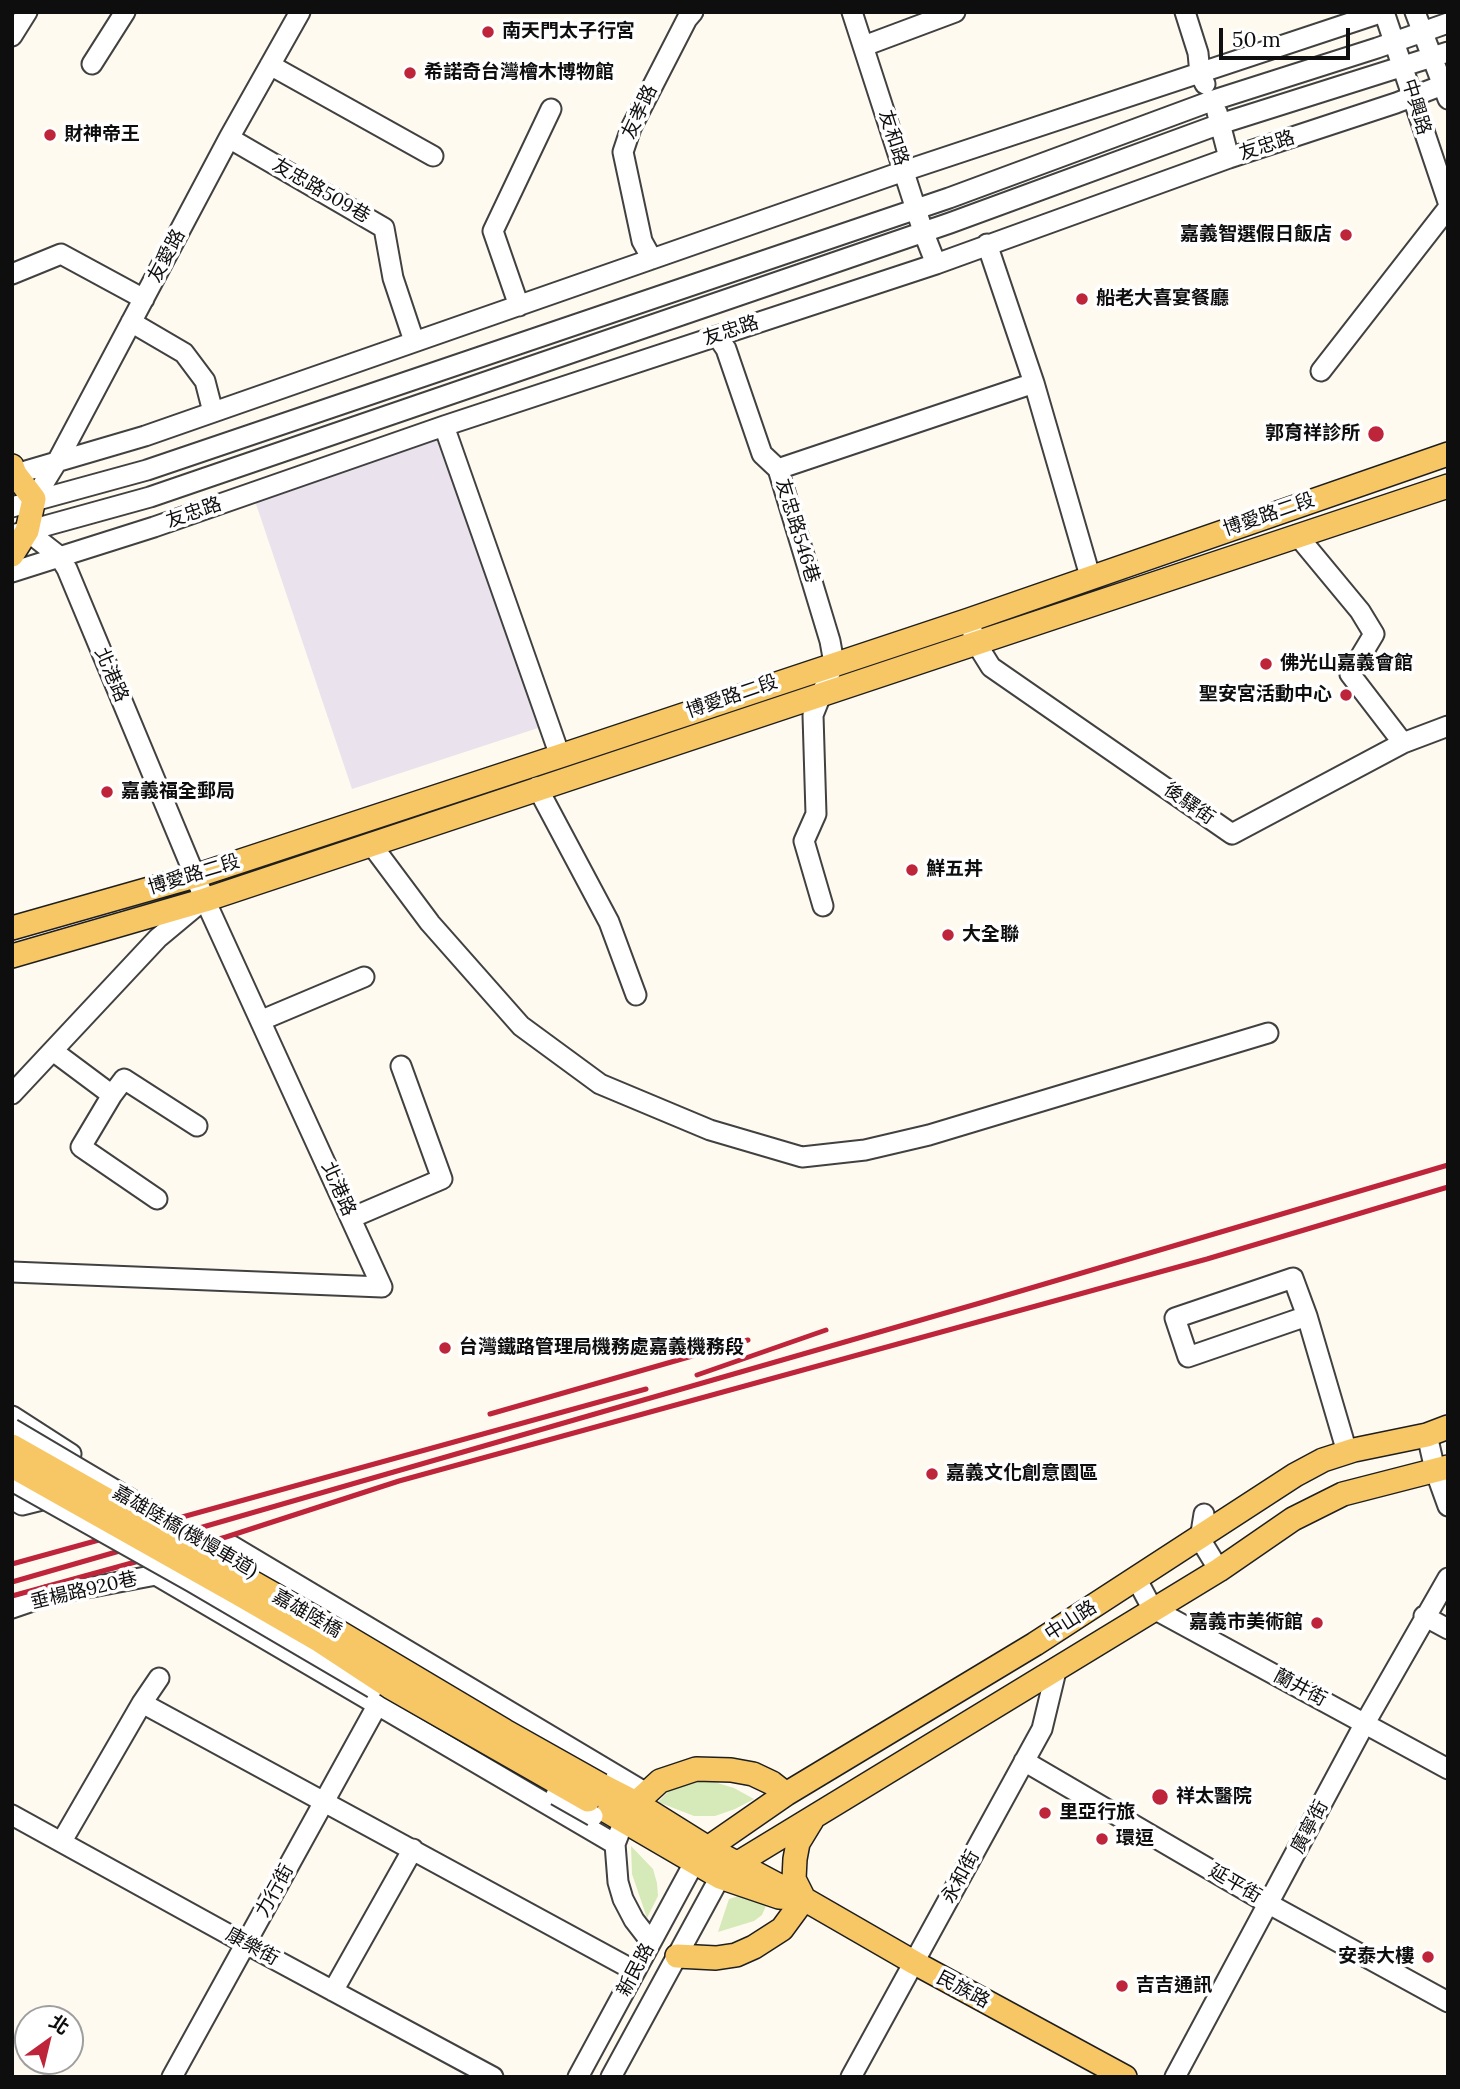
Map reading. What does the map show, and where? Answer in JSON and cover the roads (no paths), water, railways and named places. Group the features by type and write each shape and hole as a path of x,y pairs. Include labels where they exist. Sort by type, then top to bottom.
{"main road":[{"name":"博愛路二段","path":"12,928 195,876 560,756 969,620 1448,454"},
{"path":"12,555 34,499 13,472"},
{"name":"博愛路二段","path":"12,956 205,900 1448,486"},
{"name":"中山路","path":"701,1856 786,1794 1045,1638 1200,1539 1269,1490 1323,1460 1437,1431"},
{"name":"嘉雄陸橋","path":"12,1447 312,1616 493,1724 599,1796"},
{"name":"嘉雄陸橋","path":"12,1466 317,1639 390,1686 599,1796"},
{"name":"中山路","path":"729,1870 1056,1671 1152,1608 1219,1570 1293,1519 1343,1494 1441,1469"},
{"path":"1045,1638 1056,1671"},
{"path":"636,1806 660,1781 707,1768 753,1774 772,1783 786,1794"},
{"name":"民族路","path":"599,1796 636,1806 701,1856 779,1897 804,1899 915,1963 1125,2077"},
{"path":"677,1956 716,1958 736,1955 782,1929 804,1899 794,1879 798,1843 815,1816"}],"street":[{"path":"12,36 27,12"},
{"path":"92,64 125,12"},
{"name":"友愛路","path":"34,499 58,460 229,138 300,12"},
{"name":"友和路","path":"852,12 936,264"},
{"path":"864,46 956,12"},
{"path":"1185,12 1198,53 1200,74 1214,100 1229,158"},
{"path":"13,472 145,436 904,171 1383,12"},
{"name":"中興路","path":"1383,12 1448,202"},
{"name":"中興路","path":"1415,12 1423,32 1440,54 1446,88"},
{"name":"友孝路","path":"652,259 642,241 623,152 631,128 685,15"},
{"path":"12,507 146,470 949,198 1214,100 1448,23"},
{"name":"友忠路","path":"20,533 163,492 923,231 1220,124 1440,54"},
{"path":"270,65 433,156"},
{"name":"友忠路","path":"12,572 154,527 444,426 936,264 1229,158 1412,96 1446,88"},
{"path":"519,306 493,231 551,109"},
{"name":"友忠路509巷","path":"229,138 384,228 393,278 414,341"},
{"path":"1321,371 1448,208"},
{"path":"987,244 1034,383 1090,576"},
{"path":"12,274 61,254 144,299"},
{"path":"131,322 184,353 205,381 213,412"},
{"name":"友忠路546巷","path":"717,336 726,349 762,454 778,469 830,641 834,663"},
{"path":"778,469 1034,383"},
{"path":"444,426 560,756"},
{"name":"北港路","path":"12,1272 382,1287 205,900 59,556 20,533"},
{"path":"1297,535 1360,611 1374,634 1350,674 1403,743"},
{"name":"後驛街","path":"969,620 976,643 991,667 1232,834 1403,743 1448,726"},
{"path":"823,906 804,841 816,814 813,715 834,663"},
{"path":"537,788 609,922 636,995"},
{"path":"371,844 430,923 521,1026 600,1084 710,1130 802,1157 865,1150 929,1135 1268,1034"},
{"path":"12,1094 158,938 205,900"},
{"path":"262,1020 364,977"},
{"path":"53,1051 112,1095"},
{"path":"351,1218 442,1179 401,1066"},
{"path":"157,1199 81,1147 124,1079 197,1126"},
{"path":"1307,1316 1188,1357 1175,1318 1293,1278 1307,1316 1347,1452"},
{"path":"12,1416 113,1478 22,1505 12,1499"},
{"name":"嘉雄陸橋(機慢車道)","path":"12,1429 599,1796"},
{"path":"1437,1431 1448,1506"},
{"name":"嘉雄陸橋(機慢車道)","path":"12,1481 192,1582 599,1796"},
{"path":"1204,1514 1200,1539 1219,1570"},
{"name":"垂楊路920巷","path":"12,1608 50,1595 156,1575 232,1546 636,1806"},
{"path":"156,1575 615,1844"},
{"path":"1136,1578 1152,1608"},
{"name":"廣寧街","path":"1175,2077 1365,1723 1448,1578"},
{"name":"蘭井街","path":"1152,1608 1448,1769"},
{"path":"1424,1616 1448,1629"},
{"name":"永和街","path":"851,2077 1042,1729 1056,1671"},
{"path":"62,1841 159,1678"},
{"path":"142,1703 635,1971"},
{"name":"力行街","path":"172,2077 378,1703"},
{"name":"延平街","path":"1024,1761 1269,1904 1448,2002"},
{"path":"599,1796 636,1806 615,1844 615,1864 623,1899 634,1920 651,1942"},
{"name":"康樂街","path":"12,1815 493,2077"},
{"path":"333,1991 413,1849"},
{"name":"新民路","path":"578,2077 701,1856"},
{"name":"新民路","path":"611,2077 677,1956 729,1870"}],"railway":[{"path":"12,1582 1448,1165"},
{"path":"12,1596 226,1537 399,1481 1207,1259 1448,1187"},
{"path":"697,1375 826,1330"},
{"path":"490,1414 748,1340"},
{"path":"12,1564 646,1389"}],"place":[{"name":"南天門太子行宮","path":"488,32"},
{"name":"希諾奇台灣檜木博物館","path":"410,73"},
{"name":"財神帝王","path":"50,135"},
{"name":"嘉義智選假日飯店","path":"1346,235"},
{"name":"船老大喜宴餐廳","path":"1082,299"},
{"name":"郭育祥診所","path":"1376,434"},
{"name":"佛光山嘉義會館","path":"1266,664"},
{"name":"聖安宮活動中心","path":"1346,695"},
{"name":"嘉義福全郵局","path":"107,792"},
{"name":"鮮五丼","path":"912,870"},
{"name":"大全聯","path":"948,935"},
{"name":"台灣鐵路管理局機務處嘉義機務段","path":"445,1348"},
{"name":"嘉義文化創意園區","path":"932,1474"},
{"name":"嘉義市美術館","path":"1317,1623"},
{"name":"祥太醫院","path":"1160,1797"},
{"name":"里亞行旅","path":"1045,1813"},
{"name":"環逗","path":"1102,1839"},
{"name":"安泰大樓","path":"1428,1957"},
{"name":"吉吉通訊","path":"1122,1986"}]}
